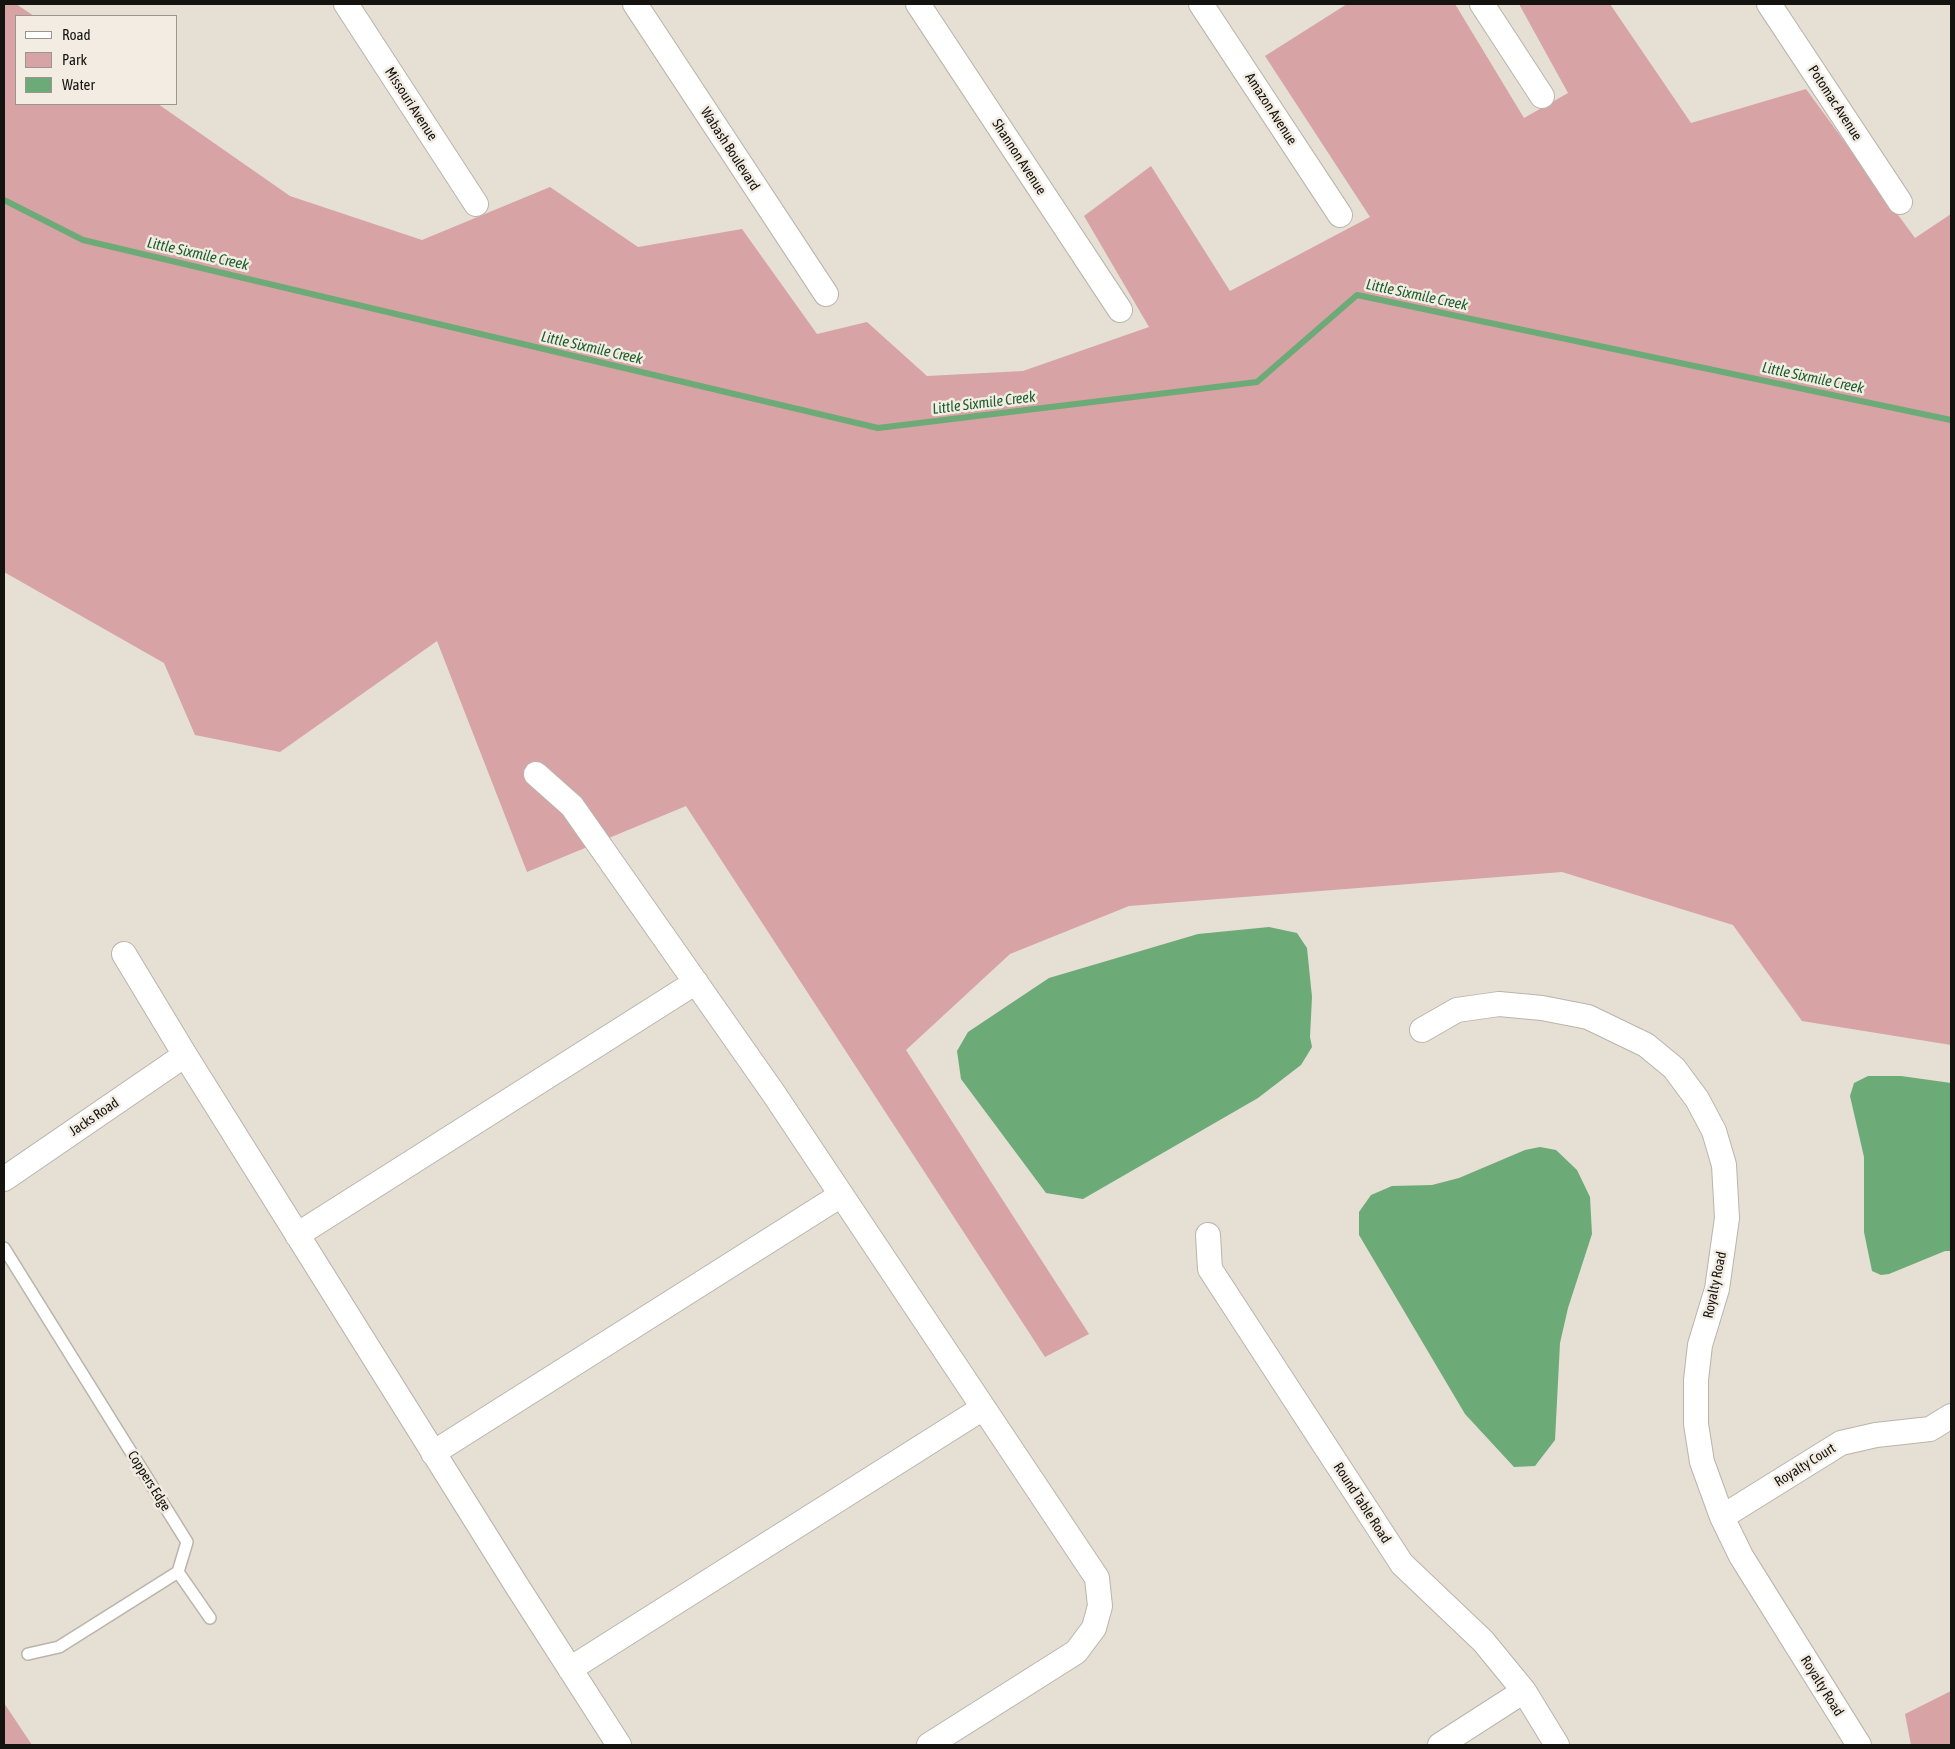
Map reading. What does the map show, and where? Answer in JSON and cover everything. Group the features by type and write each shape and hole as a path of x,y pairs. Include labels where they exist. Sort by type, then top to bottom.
{"street":[{"name":"Missouri Avenue","path":"346,4 476,204"},
{"name":"Wabash Boulevard","path":"635,4 826,294"},
{"name":"Shannon Avenue","path":"918,4 1120,310"},
{"name":"Amazon Avenue","path":"1201,4 1340,215"},
{"path":"1482,4 1542,96"},
{"name":"Potomac Avenue","path":"1769,4 1900,202"},
{"path":"536,774 572,806 696,982 774,1094 1097,1578 1100,1606 1094,1628 1076,1652 929,1745"},
{"path":"124,954 184,1056 619,1745"},
{"path":"297,1235 696,982"},
{"name":"Royalty Road","path":"1422,1030 1457,1010 1499,1004 1542,1008 1588,1017 1646,1045 1674,1068 1697,1099 1714,1131 1724,1165 1726,1209 1724,1246 1717,1289 1700,1345 1696,1380 1696,1424 1702,1462 1722,1517 1740,1556 1859,1745"},
{"name":"Jacks Road","path":"4,1179 184,1056"},
{"path":"434,1453 841,1195"},
{"name":"Round Table Road","path":"1208,1235 1210,1269 1402,1564 1483,1641 1524,1691 1557,1745"},
{"path":"570,1669 983,1408"},
{"name":"Royalty Court","path":"1722,1517 1841,1443 1876,1435 1930,1429 1951,1416"},
{"path":"1440,1745 1524,1691"}],"lane":[{"name":"Coppers Edge","path":"4,1248 187,1542 178,1572"},
{"path":"28,1654 59,1647 178,1572 210,1618"}],"green space":[{"path":"4,4 16,4 32,15 15,15 15,105 159,105 290,196 422,240 550,187 638,247 742,229 817,334 867,322 927,376 1023,371 1149,327 1084,216 1151,166 1230,291 1370,217 1265,56 1347,4 1455,4 1524,118 1568,93 1519,4 1610,4 1691,123 1806,89 1915,238 1951,214 1951,1045 1802,1021 1733,925 1562,872 1129,906 1010,954 906,1050 1089,1334 1045,1357 686,806 527,872 437,641 280,752 195,735 164,663 4,572"},
{"path":"1951,1691 1951,1745 1911,1745 1905,1714"},
{"path":"4,1703 32,1745 4,1745"}],"water":[{"path":"1269,927 1297,933 1307,948 1312,997 1310,1037 1312,1047 1301,1065 1258,1098 1083,1199 1046,1193 961,1079 957,1051 968,1032 1049,978 1198,934"},
{"path":"1868,1076 1901,1076 1951,1083 1951,1251 1945,1251 1889,1274 1881,1275 1872,1271 1864,1232 1864,1157 1850,1096 1854,1083"},
{"path":"1540,1147 1556,1150 1577,1170 1590,1197 1592,1234 1568,1308 1560,1343 1555,1440 1535,1466 1514,1467 1465,1414 1359,1235 1359,1212 1371,1195 1392,1186 1432,1185 1459,1178 1525,1150"}],"waterway":[{"name":"Little Sixmile Creek","path":"4,200 83,240 878,428 1257,382 1357,295 1951,420"}]}
